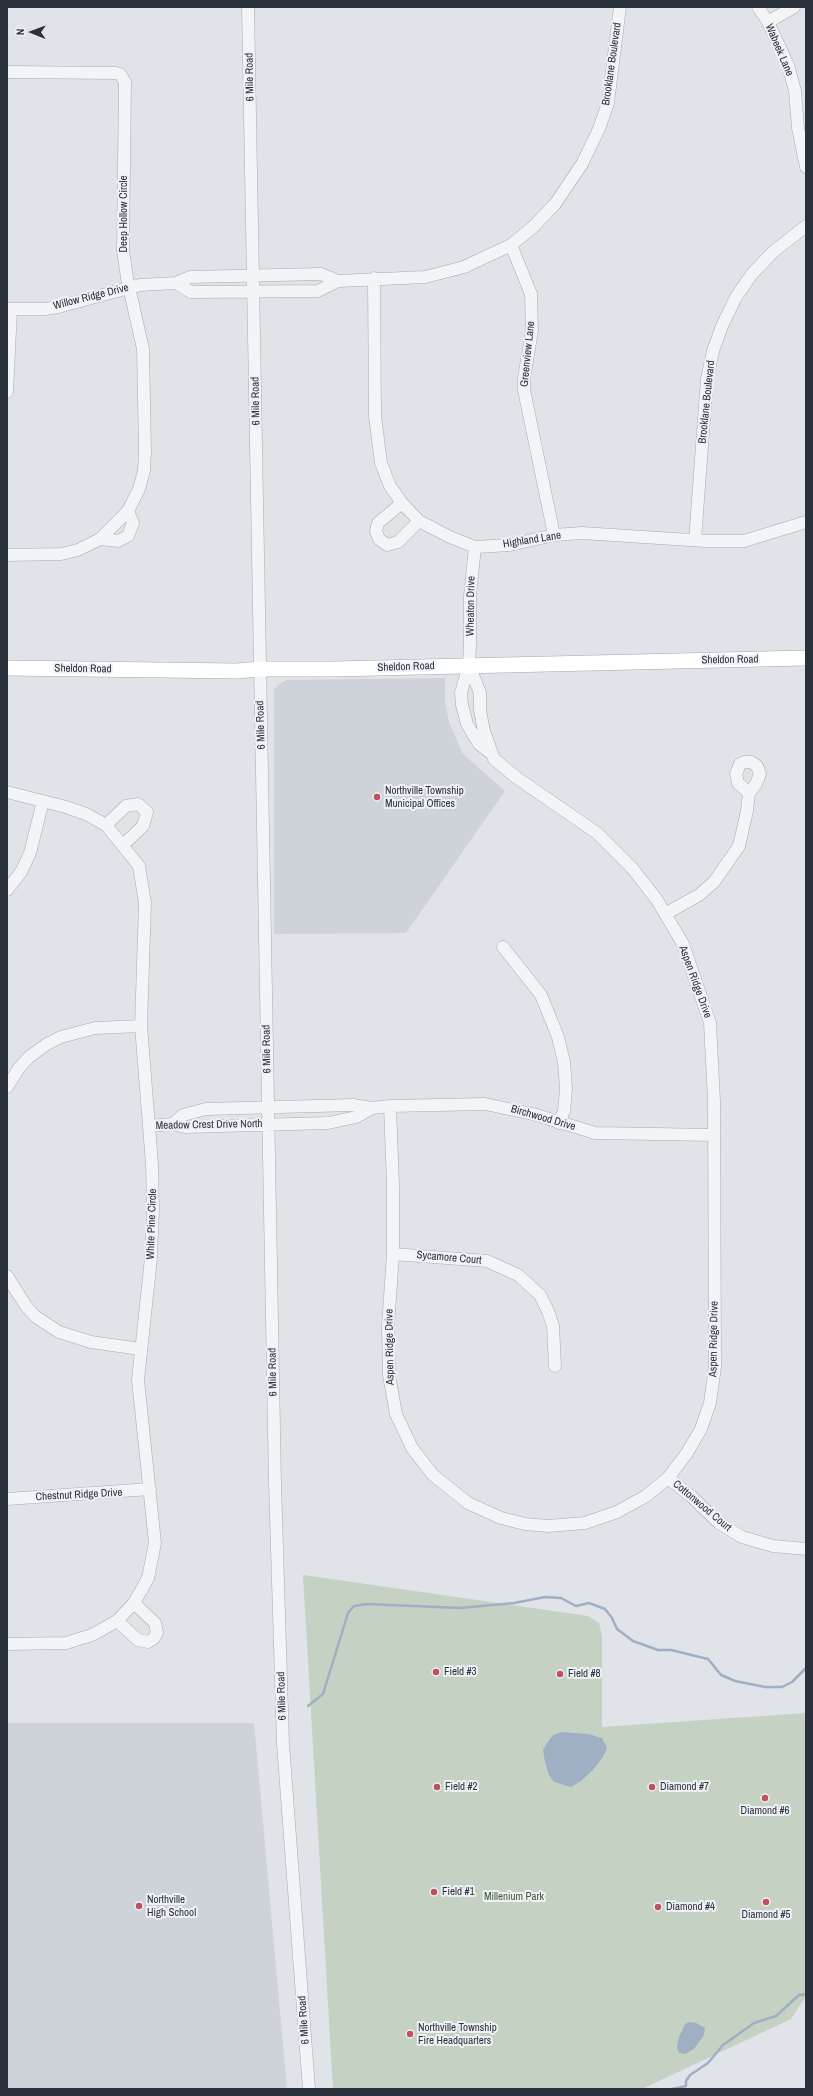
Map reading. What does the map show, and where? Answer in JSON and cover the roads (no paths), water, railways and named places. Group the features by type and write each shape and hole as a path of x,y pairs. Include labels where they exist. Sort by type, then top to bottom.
{"main road":[{"name":"Sheldon Road","path":"7,668 237,671 260,669 334,669 806,658"}],"street":[{"name":"6 Mile Road","path":"248,7 275,1483 283,1744 309,2089"},
{"name":"Brooklane Boulevard","path":"254,292 318,291 338,281 374,278 425,277 464,267 511,245 533,227 555,204 582,164 599,129 608,103 620,7"},
{"name":"Wabeek Lane","path":"758,7 768,22 788,66 795,91 798,128 806,167"},
{"path":"768,22 794,7"},
{"name":"Deep Hollow Circle","path":"7,72 116,73 120,74 125,82 122,250 143,349 145,456 139,489 128,511 100,539 78,550 61,554 7,555"},
{"name":"Brooklane Boulevard","path":"695,540 707,379 713,351 722,326 736,297 752,274 773,252 806,226"},
{"name":"Greenview Lane","path":"511,245 531,294 532,331 524,378 525,396 554,535"},
{"name":"Brooklane Boulevard","path":"254,276 321,274 338,281"},
{"name":"Willow Ridge Drive","path":"9,309 45,309 58,307 140,285 176,283 190,277 254,276"},
{"name":"Highland Lane","path":"374,278 375,416 381,463 390,486 402,503 419,521 450,537 475,547 510,545 554,535 582,533 695,540 705,542 744,541 806,522"},
{"path":"176,283 191,292 254,292"},
{"path":"7,392 9,309"},
{"path":"402,503 378,523 376,531 379,539 387,545 398,542 419,521"},
{"name":"Deep Hollow Circle","path":"100,539 118,540 128,536 133,523 128,511"},
{"name":"Wheaton Drive","path":"468,665 470,646 470,596 475,547"},
{"name":"Aspen Ridge Drive","path":"468,665 461,693 467,724 479,744 491,753"},
{"name":"Aspen Ridge Drive","path":"390,1106 393,1185 393,1254 388,1326 389,1375 393,1400 401,1425 412,1448 425,1466 444,1486 468,1503 501,1518 525,1524 548,1526 572,1525 591,1521 617,1512 646,1496 668,1478 687,1452 701,1429 710,1403 715,1367 713,1063 710,1023 683,944 657,900 632,868 597,833 507,770 494,759 484,731 480,693 468,665"},
{"name":"White Pine Circle","path":"7,792 86,814 106,825 124,845 139,866 145,903 141,1026 153,1183 153,1232 138,1380 155,1529 154,1558 148,1578 134,1603 117,1621 92,1635 66,1643 7,1644"},
{"path":"666,914 699,895 714,882 728,864 738,846 747,811 749,793"},
{"path":"7,890 21,872 30,853 43,801"},
{"path":"106,825 126,806 138,804 147,812 143,826 124,845"},
{"path":"503,947 541,995 558,1038 564,1062 566,1089 564,1111 559,1123"},
{"path":"7,1087 19,1068 29,1058 47,1044 61,1037 95,1028 141,1026"},
{"name":"Birchwood Drive","path":"268,1107 353,1104 372,1108 390,1106 485,1104 533,1114 595,1133 714,1135"},
{"path":"173,1124 183,1115 206,1108 268,1107"},
{"name":"Birchwood Drive","path":"268,1124 328,1124 356,1117 372,1108"},
{"name":"Meadow Crest Drive North","path":"149,1126 173,1124 185,1127 268,1124"},
{"name":"Sycamore Court","path":"393,1254 487,1261 518,1275 540,1295 548,1311 553,1326 555,1366"},
{"path":"7,1276 26,1306 36,1317 59,1332 91,1342 140,1349"},
{"name":"Cottonwood Court","path":"668,1478 692,1497 719,1523 742,1537 773,1546 806,1549"},
{"name":"Chestnut Ridge Drive","path":"7,1499 150,1489"},
{"path":"117,1621 138,1640 148,1642 154,1638 157,1633 155,1623 134,1603"}],"water":[{"path":"562,1732 588,1734 602,1738 607,1748 603,1757 592,1771 581,1781 571,1787 554,1782 549,1775 543,1750 553,1735"},
{"path":"689,2022 696,2023 705,2028 704,2035 694,2049 685,2054 679,2053 677,2047 679,2037 685,2024"}],"waterway":[{"path":"308,1706 323,1694 348,1613 354,1606 366,1604 460,1608 514,1603 545,1597 561,1598 576,1606 589,1603 605,1609 612,1618 617,1629 633,1641 658,1650 671,1650 708,1659 721,1675 735,1681 765,1687 782,1687 792,1682 806,1668"},
{"path":"672,2089 686,2086 686,2081 690,2075 708,2063 723,2045 754,2023 776,2016 799,1995 806,1994"}],"place":[{"name":"Northville Township Municipal Offices","path":"377,797"},
{"name":"Field #3","path":"436,1672"},
{"name":"Field #8","path":"560,1674"},
{"name":"Field #2","path":"437,1787"},
{"name":"Diamond #7","path":"652,1787"},
{"name":"Diamond #6","path":"765,1798"},
{"name":"Field #1","path":"434,1892"},
{"name":"Diamond #5","path":"766,1902"},
{"name":"Northville High School","path":"139,1906"},
{"name":"Diamond #4","path":"658,1907"},
{"name":"Northville Township Fire Headquarters","path":"410,2034"}],"park label":[{"name":"Millenium Park","path":"514,1897"}]}
